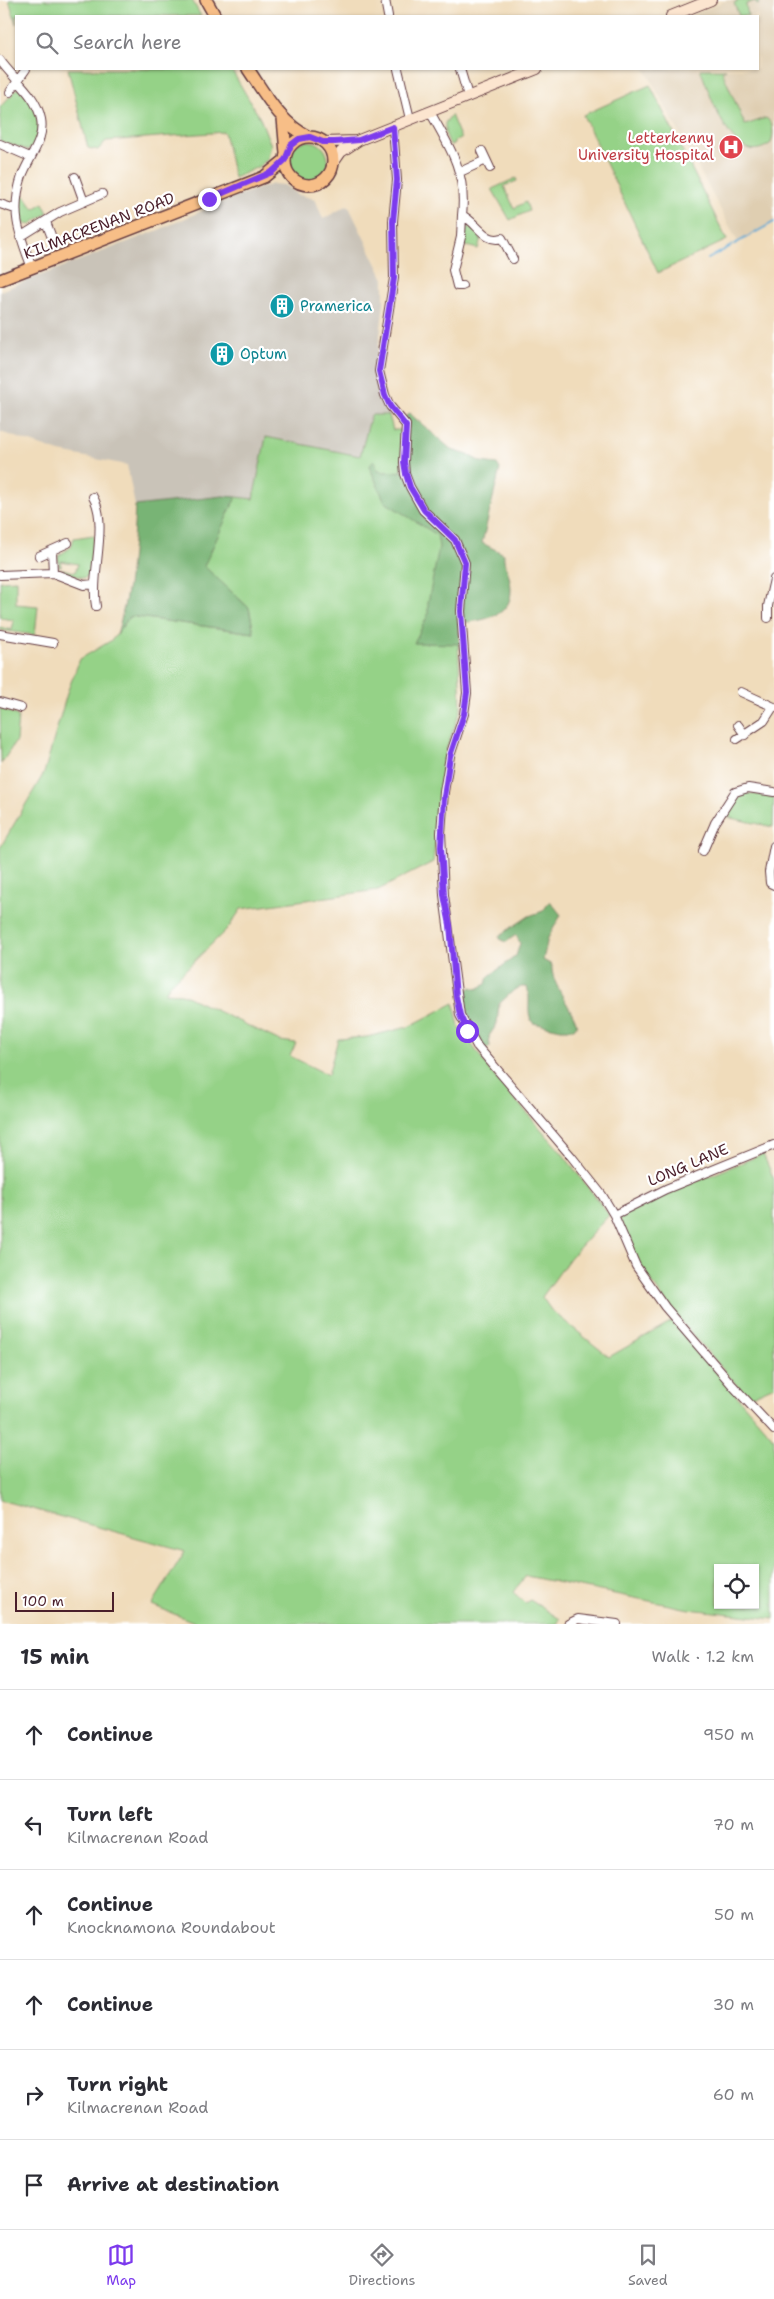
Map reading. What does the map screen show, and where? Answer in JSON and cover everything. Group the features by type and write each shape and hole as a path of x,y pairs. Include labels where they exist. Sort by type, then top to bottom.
{"main road":[{"path":"206,0 214,15"},
{"path":"674,15 711,0"},
{"path":"249,70 283,118 297,131 323,142 359,140"},
{"path":"264,177 307,185 318,183 326,177 341,152 359,140 533,70"},
{"path":"283,118 285,157 288,172 296,182"},
{"path":"264,177 285,157 296,140 310,137"},
{"path":"323,142 330,150 332,165"},
{"name":"KILMACRENAN ROAD","path":"0,280 264,177"}],"street":[{"path":"385,0 388,15"},
{"path":"0,60 36,105 41,119 40,140 30,157 22,177 16,209 20,236 32,268"},
{"path":"10,92 25,70"},
{"path":"398,70 410,119"},
{"path":"460,70 468,96"},
{"path":"430,112 460,172 464,198 461,236 453,270 457,286 462,286"},
{"path":"393,127 397,180 393,221 394,278 379,371 390,406 406,426 404,462 410,487 424,510 455,540 465,563 461,611 467,692 464,714 450,756 444,792 441,833 442,872 458,1005 467,1031 477,1046 587,1175 614,1215 636,1266 655,1294 733,1386 774,1430"},
{"path":"0,144 30,157"},
{"path":"482,151 490,168"},
{"path":"460,172 486,160"},
{"path":"75,177 84,202"},
{"path":"20,236 60,212 102,194"},
{"path":"0,204 16,209"},
{"path":"462,215 474,222 488,238 495,240 502,238 513,259"},
{"path":"46,222 54,243"},
{"path":"93,497 97,508 99,540 94,584 96,606"},
{"path":"39,556 68,543"},
{"path":"52,551 53,573"},
{"path":"0,575 53,573 84,585 94,584"},
{"path":"769,619 768,606 774,579"},
{"path":"0,634 53,643"},
{"path":"738,725 741,737 764,721 774,707 741,692"},
{"path":"0,702 21,708"},
{"path":"703,852 715,823 735,792 748,788 774,792"},
{"path":"774,851 768,876 770,883 774,885"},
{"name":"LONG LANE","path":"614,1215 666,1189 774,1146"},
{"path":"568,1624 578,1619 617,1624"}],"shaded area":[{"name":"Letterkenny University Hospital","path":"727,0 774,0 774,221 738,242 646,70 759,70 759,15 692,15"},
{"path":"273,184 284,185 299,195 316,201 323,219 348,205 384,279 384,303 376,368 378,382 389,415 371,415 360,456 266,437 253,499 223,496 135,506 127,465 60,452 0,432 0,291 156,231 236,196"}],"green space":[{"path":"9,0 192,0 200,15 15,15 15,21"},
{"path":"739,0 757,0 759,4 757,5 755,1 746,4 748,15 739,15 734,3"},
{"path":"68,70 232,70 260,118 271,145 268,159 258,167 234,178 224,132 106,141 98,150 88,148"},
{"path":"700,70 724,70 722,71 745,125 766,118 769,120 773,129 771,143 757,149 745,147 734,139 717,110"},
{"path":"650,85 727,240 658,273 583,115"},
{"path":"18,88 29,100 37,118 38,136 28,150 0,141 0,107"},
{"path":"451,115 461,139 454,141 454,144 450,145 445,133 445,123"},
{"path":"308,141 322,147 328,161 322,175 308,181 294,175 288,161 294,147"},
{"path":"516,178 517,181 504,186 514,208 526,202 529,211 510,220 492,189"},
{"path":"23,194 34,209 43,203 48,213 29,225 21,220 19,212"},
{"path":"468,225 481,238 478,249 462,245"},
{"path":"409,413 452,450 481,462 497,464 500,469 482,543 504,554 511,589 510,599 506,607 491,617 459,623 460,644 414,643 428,615 428,603 439,547 437,535 385,502 369,466 374,461 377,469 384,472 407,471 405,417"},
{"path":"371,415 389,415 393,430 402,430 402,472 452,543 461,709 446,750 433,862 378,890 241,909 229,927 169,986 165,993 182,994 280,1041 296,1043 290,1056 328,1075 338,1039 367,1037 408,1027 454,1003 459,1026 491,1072 562,1153 609,1215 570,1258 542,1297 551,1310 609,1357 672,1321 774,1439 774,1619 689,1609 526,1576 513,1592 525,1603 530,1600 560,1619 557,1624 199,1624 152,1605 185,1551 0,1500 0,848 44,773 68,690 80,659 112,640 130,616 254,633 249,608 203,566 236,497 253,499 266,437 360,456"},
{"path":"223,496 236,497 204,566 249,608 254,633 130,616 117,634 130,570 135,506"},
{"path":"94,535 90,575 84,578 62,572 62,569 75,572 78,564 61,561 61,567 59,567 58,556 71,547 74,538"},
{"path":"16,580 16,604 38,606 35,635 0,630 0,627 12,630 14,620 0,618 0,581"},
{"path":"0,708 18,716 16,741 1,764"},
{"path":"746,793 774,797 773,827 726,817 734,802"},
{"path":"550,901 561,915 548,938 543,960 552,965 554,979 577,1025 574,1029 561,1029 533,1023 529,1015 527,987 521,987 514,990 499,1004 497,1024 489,1036 490,1047 484,1050 469,1024 461,996 471,987 477,989 486,984 488,977 516,956 520,943 516,935 506,942 501,940 499,936 529,916 543,911"},
{"path":"763,1154 774,1179 774,1386 748,1398 671,1310 638,1262 618,1218 636,1206"}],"waterway":[{"path":"708,259 774,222"}],"place":[{"name":"Letterkenny University Hospital","path":"731,147"},
{"name":"Pramerica","path":"282,306"},
{"name":"Optum","path":"222,354"}],"route":[{"path":"209,199 272,172 285,160 287,150 296,140 310,137 317,138 323,142 359,140 393,127 397,180 393,221 394,278 379,371 390,406 402,418 406,426 404,462 410,487 416,500 432,520 455,540 459,546 465,563 466,574 461,611 467,692 464,714 450,756 442,819 441,865 450,925 456,996 460,1015 467,1031"}]}
